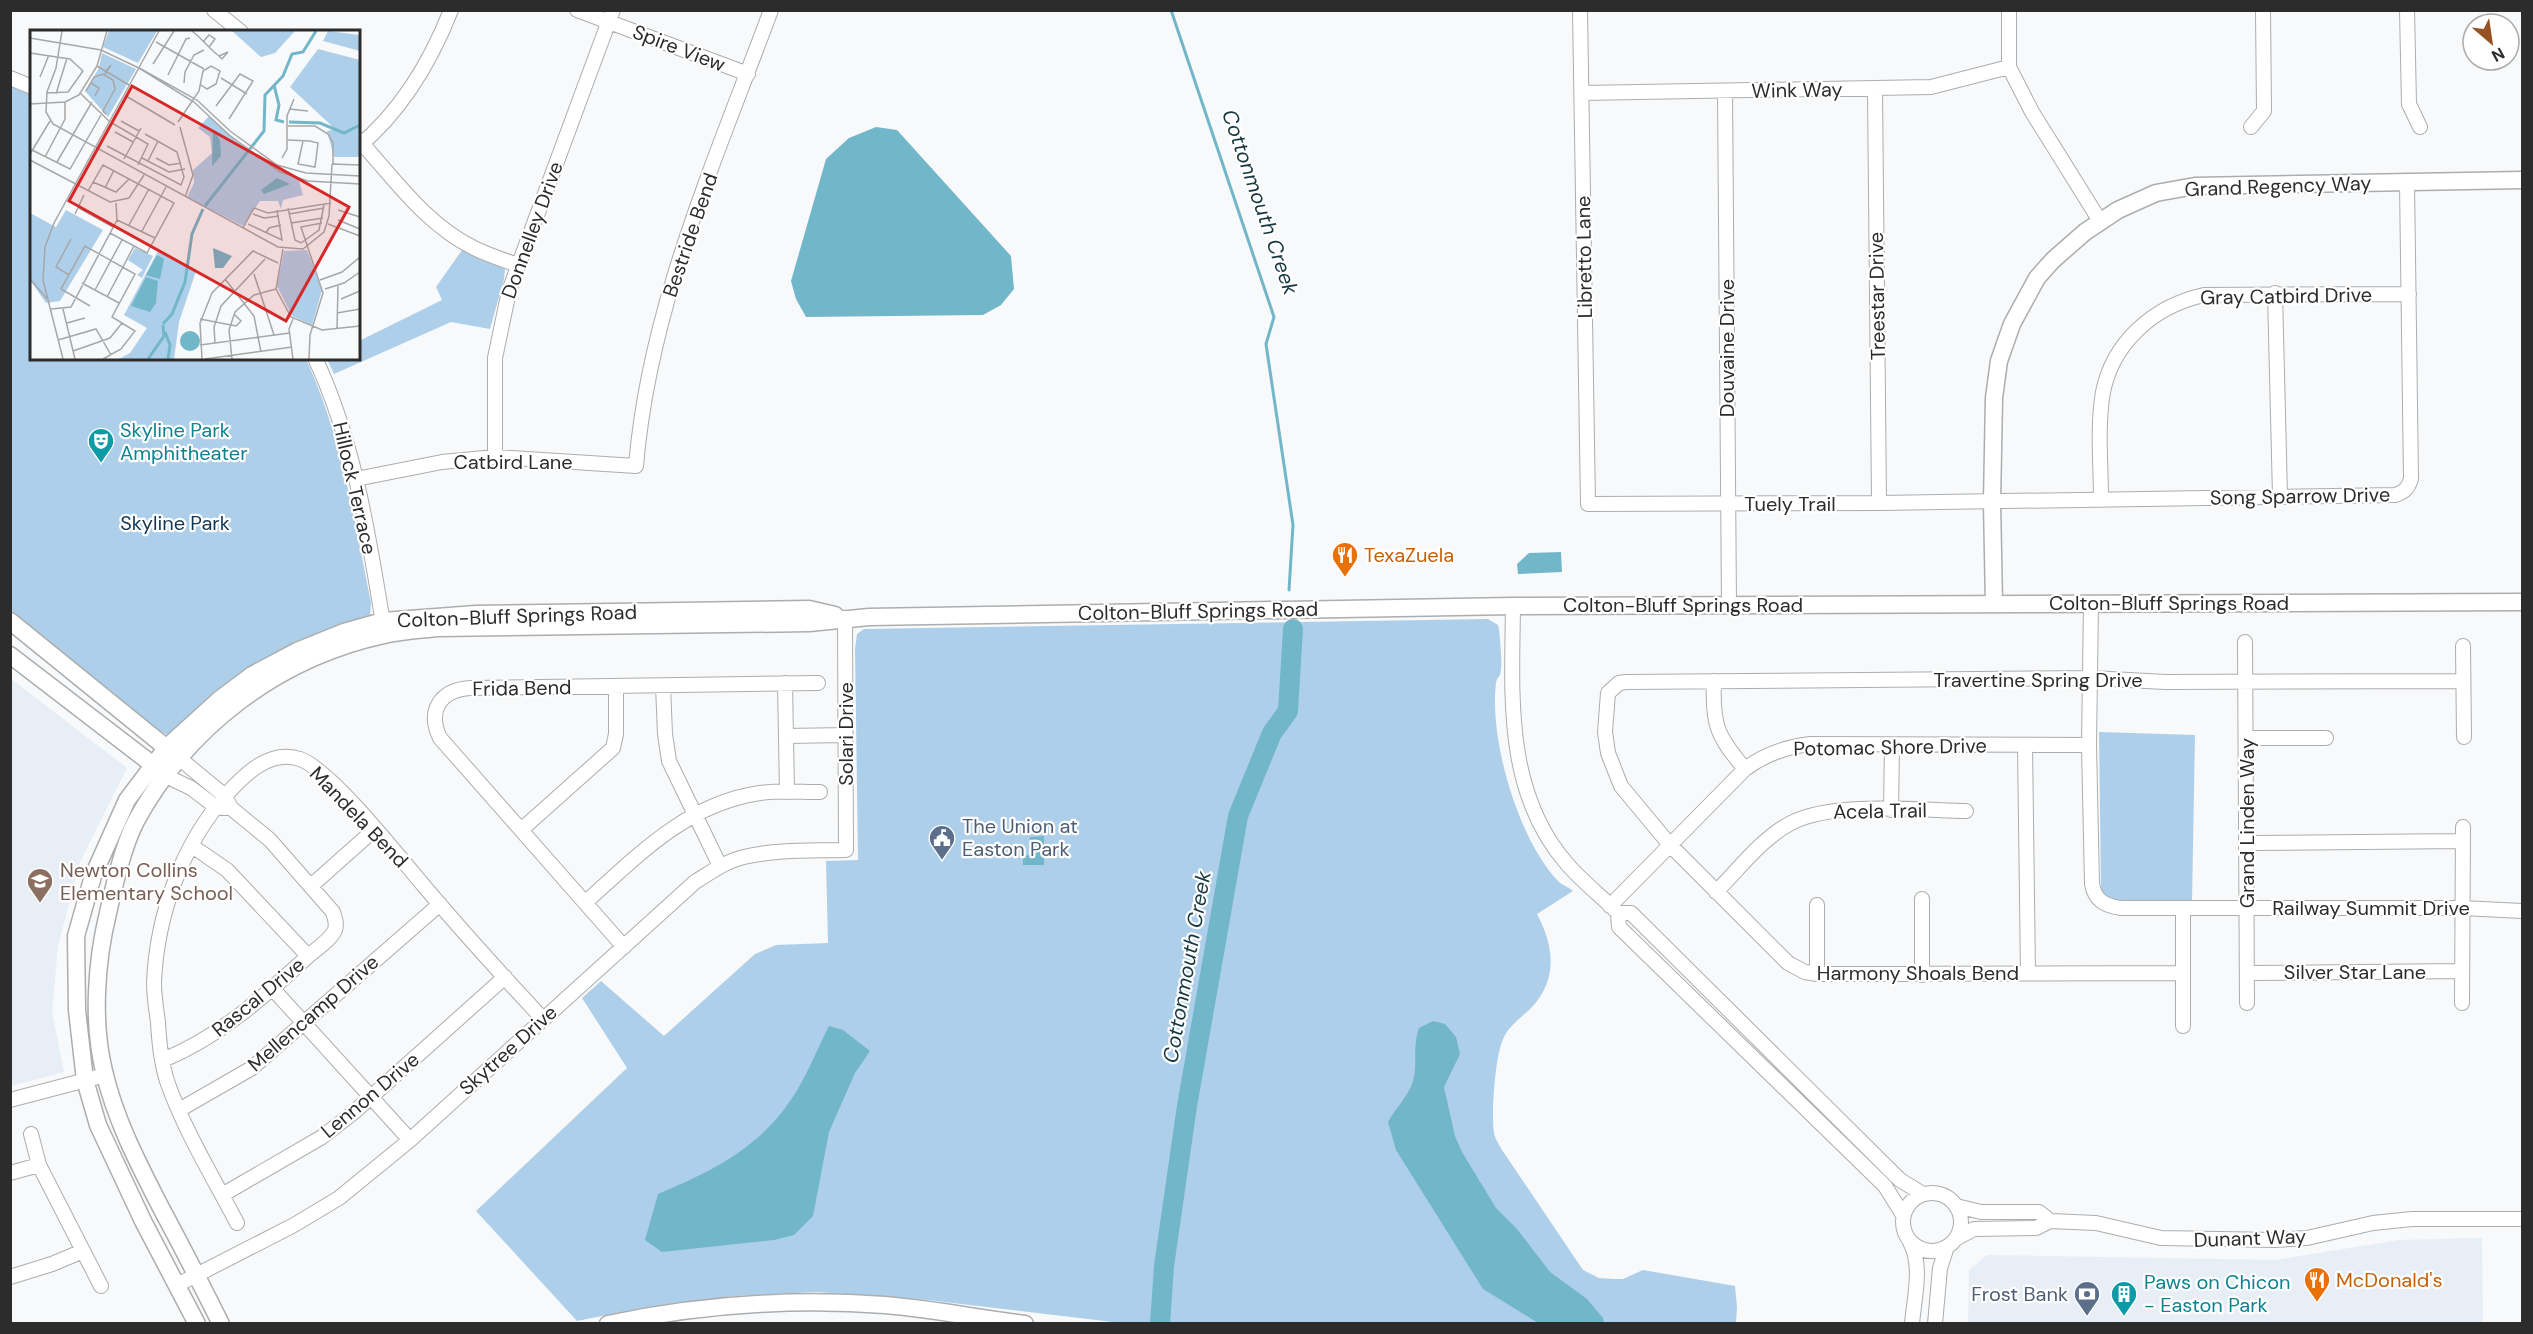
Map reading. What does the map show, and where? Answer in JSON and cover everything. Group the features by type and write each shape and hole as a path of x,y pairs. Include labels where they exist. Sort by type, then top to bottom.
{"street":[{"path":"214,10 239,30"},
{"path":"451,10 415,83 391,113 360,143 428,215 452,235 473,248 518,265"},
{"name":"Spire View","path":"578,10 611,16 748,74"},
{"name":"Bestride Bend","path":"636,466 644,393 655,341 676,269 771,10"},
{"name":"Libretto Lane","path":"1580,10 1588,504"},
{"path":"2009,10 2009,67 2032,112 2100,221"},
{"path":"2251,127 2264,111 2263,10"},
{"path":"2407,10 2409,104 2420,127"},
{"name":"Donnelley Drive","path":"495,457 495,358 501,320 518,265 611,16"},
{"name":"Wink Way","path":"1582,93 1931,87 2009,67"},
{"path":"10,78 30,86"},
{"name":"Treestar Drive","path":"1875,89 1879,504"},
{"name":"Douvaine Drive","path":"1725,91 1729,605"},
{"name":"Grand Regency Way","path":"1994,604 1992,502 1994,398 1999,361 2012,324 2037,279 2053,260 2100,221 2156,193 2195,186 2523,180"},
{"name":"Song Sparrow Drive","path":"1992,502 2396,495 2408,488 2411,479 2407,182"},
{"path":"2275,293 2280,496"},
{"name":"Gray Catbird Drive","path":"2101,499 2103,393 2113,362 2123,345 2136,330 2156,314 2186,299 2204,295 2409,294"},
{"name":"Hillock Terrace","path":"316,360 341,419 356,479 384,628"},
{"name":"Catbird Lane","path":"356,479 442,462 495,457 636,466"},
{"name":"Tuely Trail","path":"1588,504 1992,502"},
{"name":"Colton-Bluff Springs Road","path":"197,1323 143,1221 98,1125 85,1080 79,1040 76,936 93,876 112,829 127,800 160,770 220,699 252,675 297,651 344,632 476,614 809,609 844,618 1513,606 2523,602"},
{"path":"2089,745 2091,604"},
{"path":"1513,606 1512,717 1521,772 1542,825 1554,846 1568,866 1614,910 1618,926 1885,1186 1903,1215"},
{"name":"Solari Drive","path":"844,618 846,850"},
{"path":"10,621 173,753 224,804 270,840 311,886 375,829"},
{"name":"Grand Linden Way","path":"2245,642 2248,843 2247,1003"},
{"path":"2463,646 2464,737"},
{"path":"10,655 160,770 190,788 224,804"},
{"name":"Travertine Spring Drive","path":"1614,686 1626,682 2091,678 2165,682 2463,681"},
{"path":"1714,681 1714,712 1720,737 1745,769"},
{"path":"785,683 787,792"},
{"name":"Frida Bend","path":"624,947 440,738 434,724 438,706 450,692 459,689 818,683"},
{"path":"663,686 665,734 669,761 720,866"},
{"name":"Harmony Shoals Bend","path":"1614,686 1610,689 1606,699 1605,732 1613,770 1621,786 1670,845 1716,892 1788,963 1804,972 1922,975 2182,973"},
{"path":"522,830 613,748 616,734 616,687"},
{"path":"786,736 846,735"},
{"path":"2247,738 2326,738"},
{"path":"1891,810 1892,745"},
{"path":"2025,745 2028,973"},
{"name":"Potomac Shore Drive","path":"1614,910 1670,845 1745,769 1763,756 1794,746 2089,745"},
{"name":"Railway Summit Drive","path":"2089,745 2093,891 2097,898 2110,907 2462,908 2523,911"},
{"name":"Mandela Bend","path":"237,1223 179,1110 166,1079 154,982 160,932 178,869 192,846 250,771 265,762 281,758 300,759 317,769 375,829 542,1018"},
{"name":"Colton-Bluff Springs Road","path":"160,770 135,823 115,884 102,937 99,1026 105,1075 132,1151 221,1323"},
{"path":"586,902 654,842 694,815 738,798 761,793 820,792"},
{"name":"Acela Trail","path":"1716,892 1762,845 1790,823 1826,811 1966,811"},
{"path":"2462,1003 2463,827"},
{"path":"2248,843 2463,841"},
{"path":"192,846 227,870 308,956"},
{"name":"Skytree Drive","path":"177,1285 294,1226 339,1198 410,1140 542,1018 695,882 720,866 743,857 768,852 846,850"},
{"name":"Rascal Drive","path":"163,1060 214,1034 272,988 334,931 334,916 311,886"},
{"path":"1922,899 1922,975"},
{"name":"Mellencamp Drive","path":"179,1110 252,1068 440,904"},
{"path":"1817,905 1817,974"},
{"path":"2183,908 2183,1026"},
{"path":"1614,910 1630,913 1900,1180 1923,1194 1943,1195 1956,1206 1961,1220 1940,1268 1935,1323"},
{"name":"Silver Star Lane","path":"2248,973 2462,971"},
{"name":"Lennon Drive","path":"222,1195 322,1137 371,1097 505,977"},
{"path":"272,988 410,1140"},
{"path":"10,1100 105,1075"},
{"path":"31,1134 39,1165 101,1286"},
{"path":"10,1173 39,1165"},
{"path":"1912,1323 1915,1250 1903,1227 1903,1215 1912,1200 1923,1194"},
{"name":"Dunant Way","path":"1956,1206 1981,1212 2039,1212 2050,1221"},
{"name":"Dunant Way","path":"1952,1243 1974,1229 2037,1228 2050,1221 2096,1223 2161,1238 2275,1240 2307,1238 2373,1223 2412,1219 2523,1219"},
{"path":"1910,1242 1920,1249 1931,1252 1952,1243"},
{"path":"10,1277 52,1264 83,1251"},
{"path":"608,1323 699,1308 795,1302 886,1305 1025,1323"}],"shaded area":[{"path":"876,127 897,130 1011,256 1014,289 1001,305 983,315 806,317 796,299 791,281 826,159 849,138"},
{"path":"1561,552 1562,572 1518,574 1517,564 1529,553"},
{"name":"Newton Collins Elementary School","path":"10,678 127,768 80,862 58,946 52,1012 64,1072 11,1086"},
{"path":"1044,836 1044,865 1023,865 1023,856 1030,855 1030,837"},
{"path":"1433,1021 1445,1024 1456,1037 1460,1054 1444,1087 1455,1136 1462,1152 1496,1208 1517,1229 1550,1272 1587,1299 1603,1318 1604,1323 1538,1323 1483,1289 1396,1150 1388,1122 1413,1081 1419,1028"},
{"path":"829,1026 843,1030 870,1051 855,1073 829,1132 813,1216 794,1235 774,1240 662,1252 645,1240 658,1194 699,1176 736,1155 768,1128 783,1111 801,1084"},
{"path":"2482,1238 2483,1323 1968,1323 1969,1270 1987,1255 2275,1260 2399,1240"}],"green space":[{"name":"Skyline Park","path":"11,86 30,95 30,360 306,360 338,448 371,603 370,618 169,736 155,728 11,614"},
{"path":"462,250 505,269 490,329 451,322 334,374 327,360 360,360 360,341 442,300 436,287"},
{"path":"1488,619 1498,625 1499,629 1501,666 1496,682 1495,706 1497,732 1509,787 1530,840 1544,863 1558,881 1573,891 1537,914 1550,950 1549,974 1540,996 1509,1029 1501,1045 1493,1099 1495,1137 1583,1270 1599,1278 1623,1279 1643,1270 1735,1286 1736,1323 1130,1324 919,1299 816,1292 733,1296 647,1307 577,1321 476,1211 627,1068 582,998 601,981 664,1036 755,954 776,945 828,943 826,861 858,860 855,649 857,634 864,629"},
{"path":"2099,732 2195,735 2192,902 2116,902 2105,897 2101,891"}],"waterway":[{"name":"Cottonmouth Creek","path":"1171,10 1274,317 1266,344 1293,525 1289,590"},
{"name":"Cottonmouth Creek","path":"1160,1324 1164,1266 1187,1106 1238,816 1272,733 1288,711 1293,629"}],"place":[{"name":"Skyline Park Amphitheater","path":"101,464"},
{"name":"TexaZuela","path":"1345,578"},
{"name":"The Union at Easton Park","path":"942,861"},
{"name":"Newton Collins Elementary School","path":"40,904"},
{"name":"McDonald's","path":"2317,1303"},
{"name":"Frost Bank","path":"2087,1317"},
{"name":"Paws on Chicon - Easton Park","path":"2124,1317"}]}
